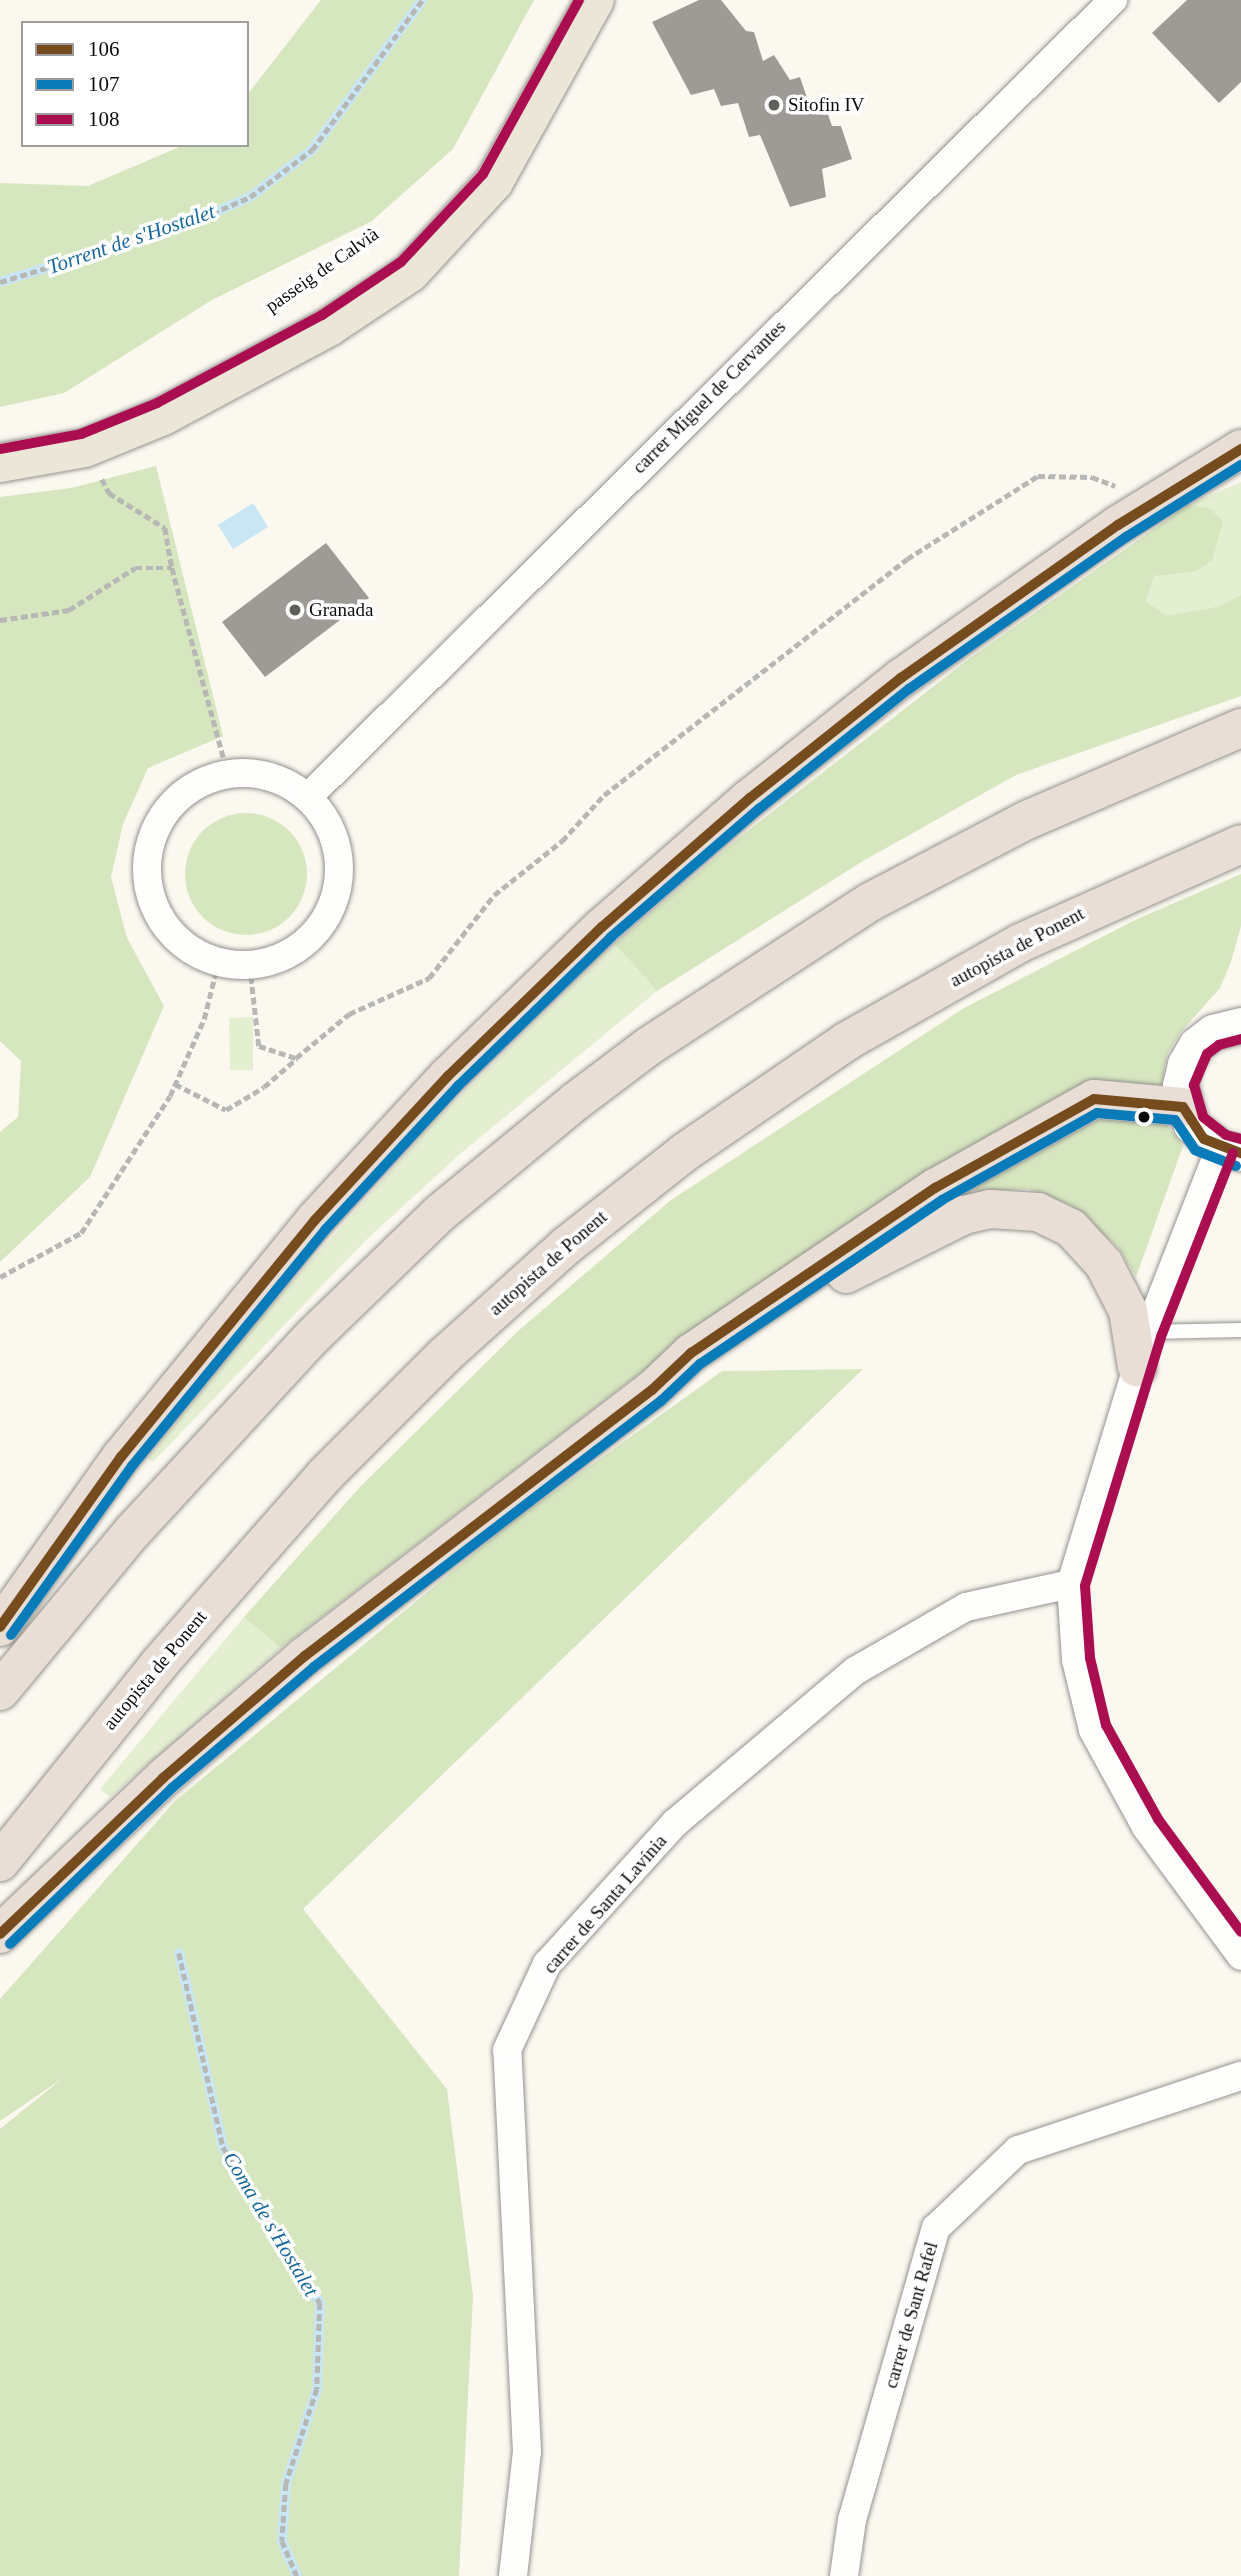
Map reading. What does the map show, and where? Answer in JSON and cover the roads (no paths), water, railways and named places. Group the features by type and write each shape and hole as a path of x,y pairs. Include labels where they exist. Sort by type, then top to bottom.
{"highway":[{"path":"0,1627 121,1457 213,1341 315,1220 529,997 682,854 808,749 1015,596 1155,502 1241,449"},
{"path":"1197,476 1241,461"},
{"path":"0,1691 141,1522 303,1346 440,1213 576,1101 649,1046 870,902 1051,809 1241,728"},
{"name":"autopista de Ponent","path":"0,1862 159,1664 325,1475 445,1355 566,1246 696,1144 847,1041 1020,943 1241,844"},
{"path":"653,1390 691,1353 935,1188 1094,1099 1183,1107"},
{"path":"0,1934 163,1777 305,1656 653,1390 874,1258 933,1228 990,1209 1025,1209 1053,1217 1088,1243 1104,1264 1128,1311 1142,1349"}],"main road":[{"path":"0,463 85,448 163,416 246,374 329,327 410,273 494,182 595,0"}],"street":[{"name":"carrer Miguel de Cervantes","path":"308,797 1113,0"},
{"path":"251,773 281,780 308,797 328,822 339,853 339,885 328,916 309,941 282,958 250,966 218,963 189,950 166,928 151,900 146,869 151,838 166,810 190,788 228,774 251,773"},
{"path":"1241,1025 1213,1032 1196,1045 1185,1064 1180,1085 1183,1107 1191,1125 1230,1151 1142,1349 1071,1584 1076,1660 1093,1730 1146,1827 1241,1956"},
{"name":"carrer de Santa Lavínia","path":"513,2576 527,2452 507,2050 547,1964 675,1823 855,1671 966,1607 1071,1584"},
{"name":"carrer de Sant Rafel","path":"844,2576 852,2520 936,2228 1018,2150 1241,2076"}],"lane":[{"path":"1142,1349 1241,1330"}],"water":[{"path":"253,503 268,527 233,549 218,525"}],"waterway":[{"name":"Torrent de s'Hostalet","path":"0,282 183,226 250,197 312,150 422,0"},
{"name":"Coma de s'Hostalet","path":"179,1953 223,2147 320,2303 317,2389 286,2484 282,2541 297,2576"}],"place":[{"name":"Sitofin IV","path":"774,105"},
{"name":"Granada","path":"295,610"}]}
